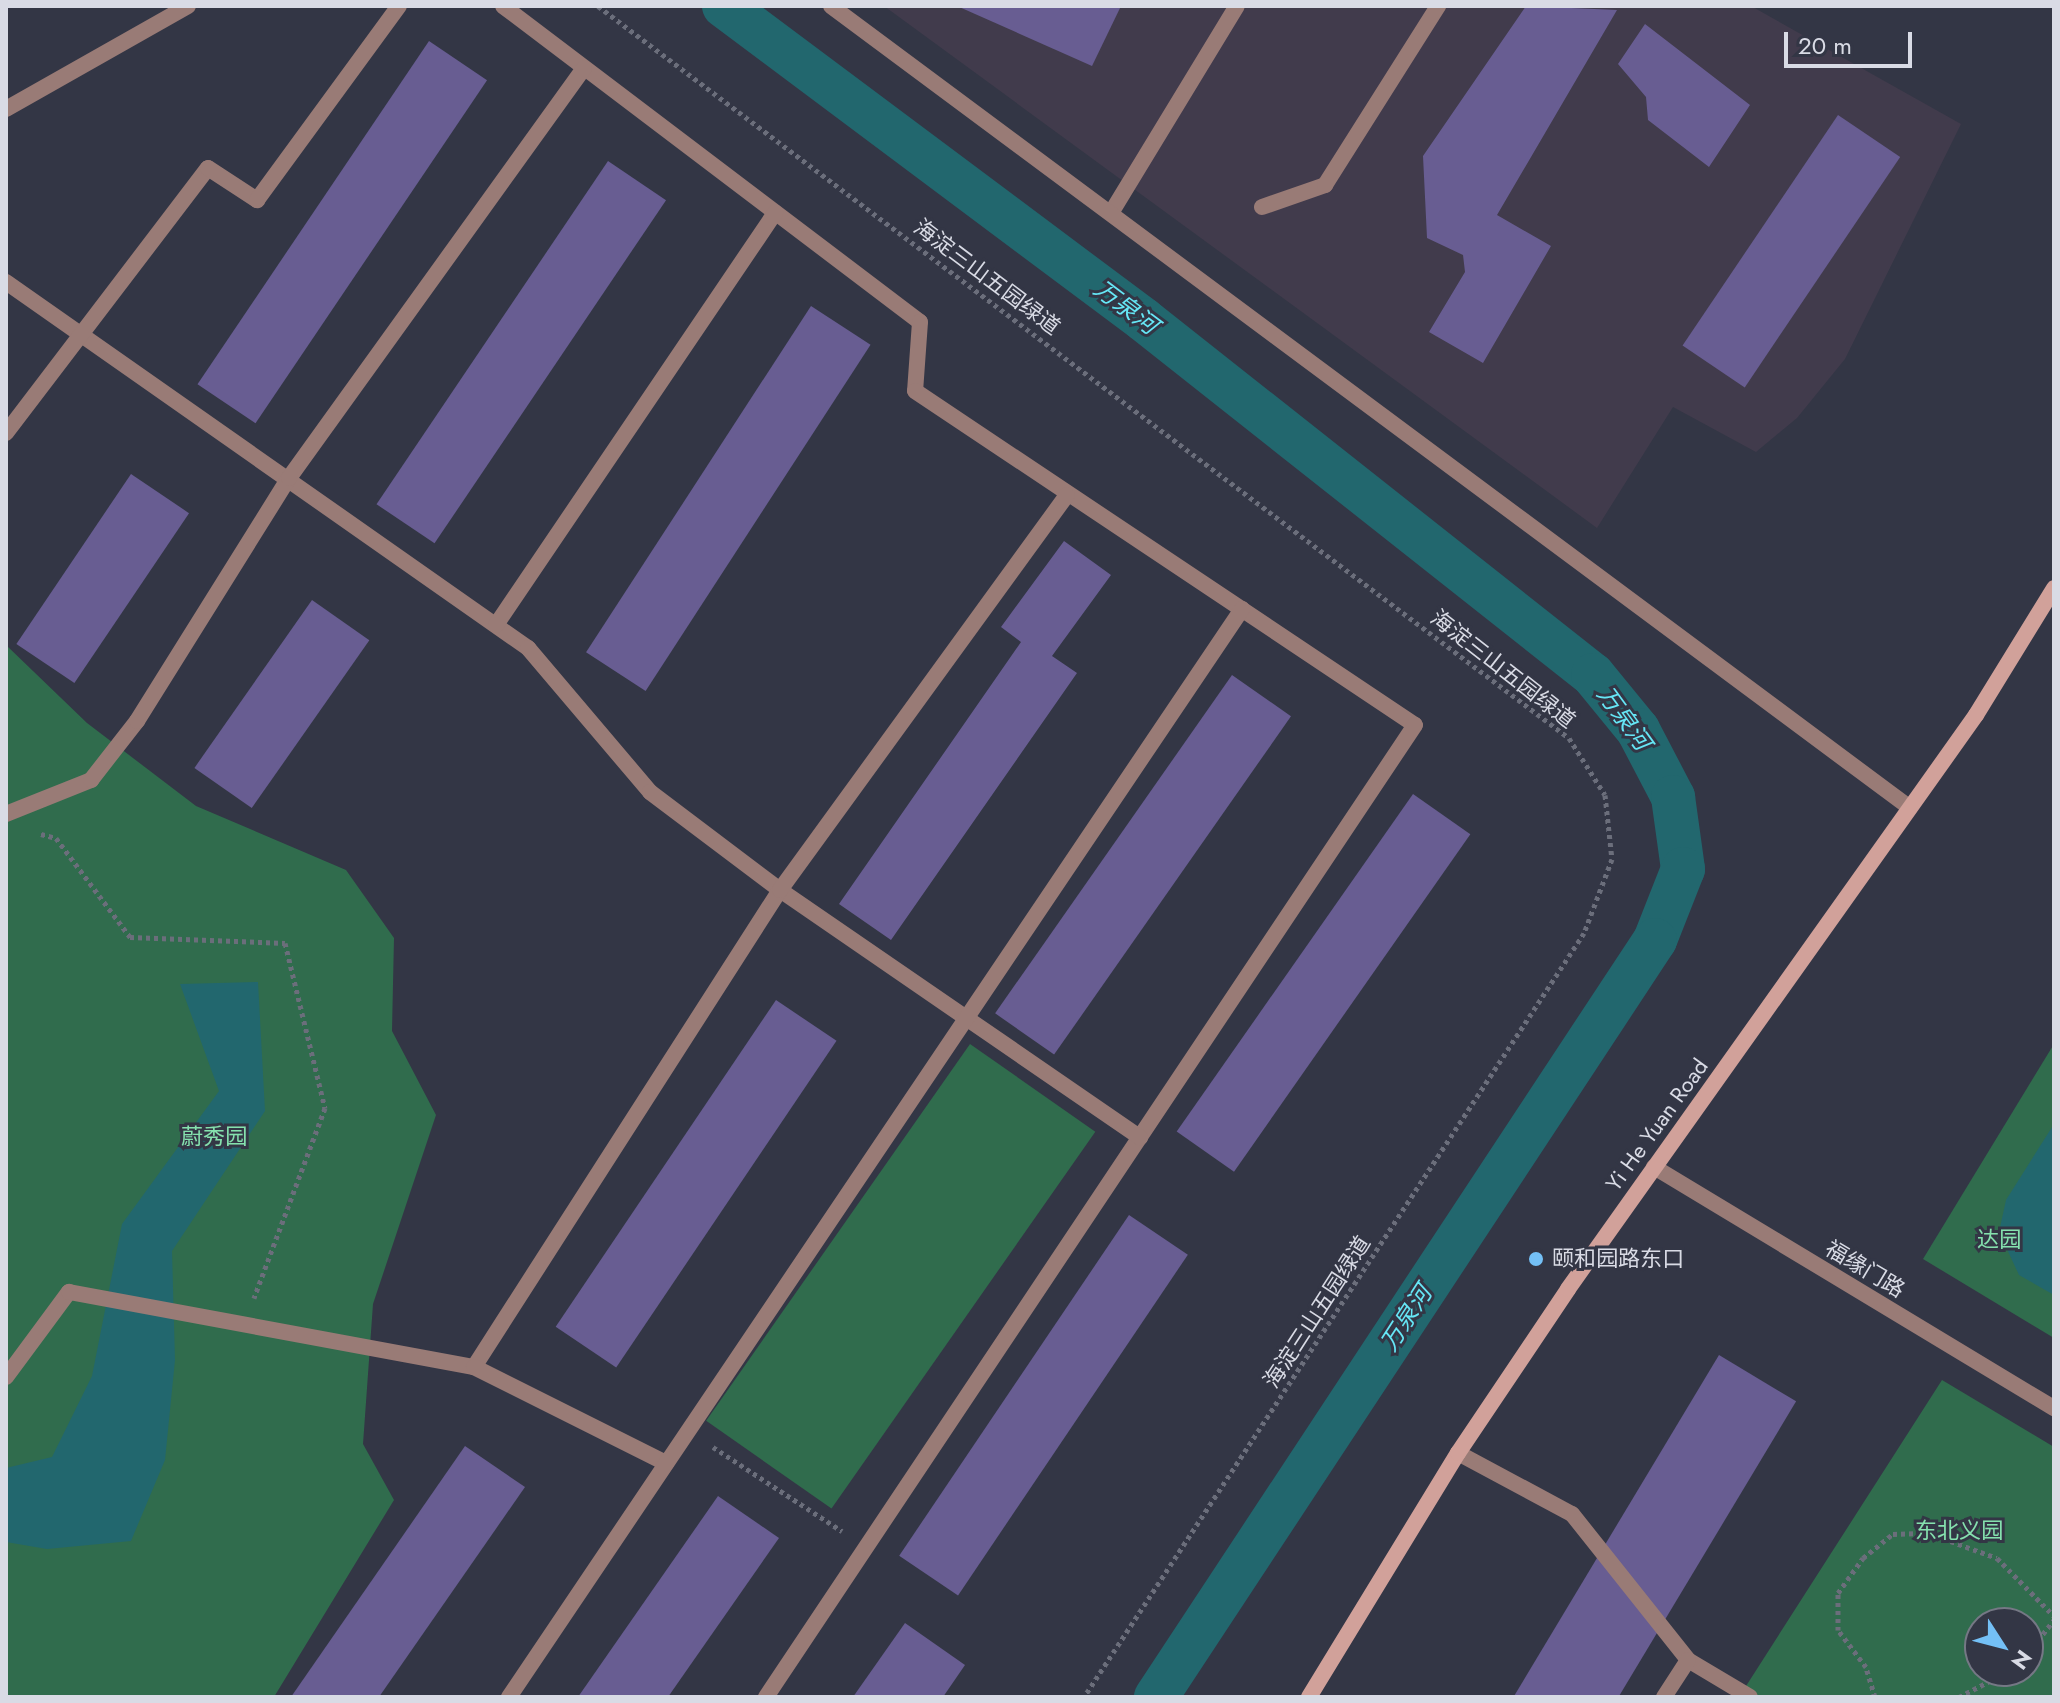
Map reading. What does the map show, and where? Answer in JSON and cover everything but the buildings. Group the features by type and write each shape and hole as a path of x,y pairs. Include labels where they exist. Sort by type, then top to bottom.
{"main road":[{"name":"Yi He Yuan Road","path":"1309,1697 1458,1453 1654,1167 1976,715 2054,588"}],"street":[{"path":"6,109 188,6"},
{"path":"6,433 79,333 208,168 257,200 399,6"},
{"path":"503,6 920,322 915,391 1415,725 766,1697"},
{"path":"831,6 1910,808"},
{"path":"1111,213 1237,6"},
{"path":"1262,207 1325,185 1438,6"},
{"path":"6,814 91,780 137,721 289,478 584,68"},
{"path":"496,625 775,213"},
{"path":"6,282 528,648 650,792 780,890 967,1015 1140,1137"},
{"path":"474,1367 780,890 1067,495"},
{"path":"509,1697 1242,609"},
{"name":"福缘门路","path":"1654,1167 2054,1408"},
{"path":"6,1377 69,1292 474,1367 666,1463"},
{"path":"1458,1453 1572,1514 1688,1660 1750,1697"},
{"path":"1664,1697 1688,1660"}],"path":[{"name":"海淀三山五园绿道","path":"598,6 1569,738 1605,795 1612,859 1584,933 1084,1697"},
{"path":"31,830 56,838 130,937 285,943 325,1108 244,1325"},
{"path":"688,1430 867,1546"},
{"path":"1875,1697 1866,1667 1838,1630 1838,1593 1863,1558 1893,1534 1928,1533 1997,1558 2054,1618"},
{"path":"1959,1697 1978,1687"}],"shaded area":[{"path":"884,6 1751,6 1961,124 1845,359 1797,418 1756,452 1673,407 1597,528"},
{"path":"258,982 265,1111 172,1251 175,1360 165,1460 131,1541 47,1549 6,1542 6,1468 52,1457 92,1376 122,1224 219,1091 180,984"},
{"path":"2054,1124 2054,1295 2019,1275 1999,1232 2006,1200"}],"green space":[{"name":"蔚秀园","path":"6,645 87,723 196,806 346,870 394,938 392,1031 436,1115 373,1304 363,1444 394,1500 274,1697 6,1697"},
{"path":"970,1044 1095,1132 831,1509 706,1421"},
{"name":"达园","path":"2054,1044 2054,1338 1923,1259"},
{"name":"东北义园","path":"1942,1380 2054,1447 2054,1697 1739,1697"}],"waterway":[{"name":"万泉河","path":"724,6 1144,320 1593,675 1638,730 1673,797 1683,869 1655,940 1156,1697"}],"place":[{"name":"颐和园路东口","path":"1536,1259"}]}
